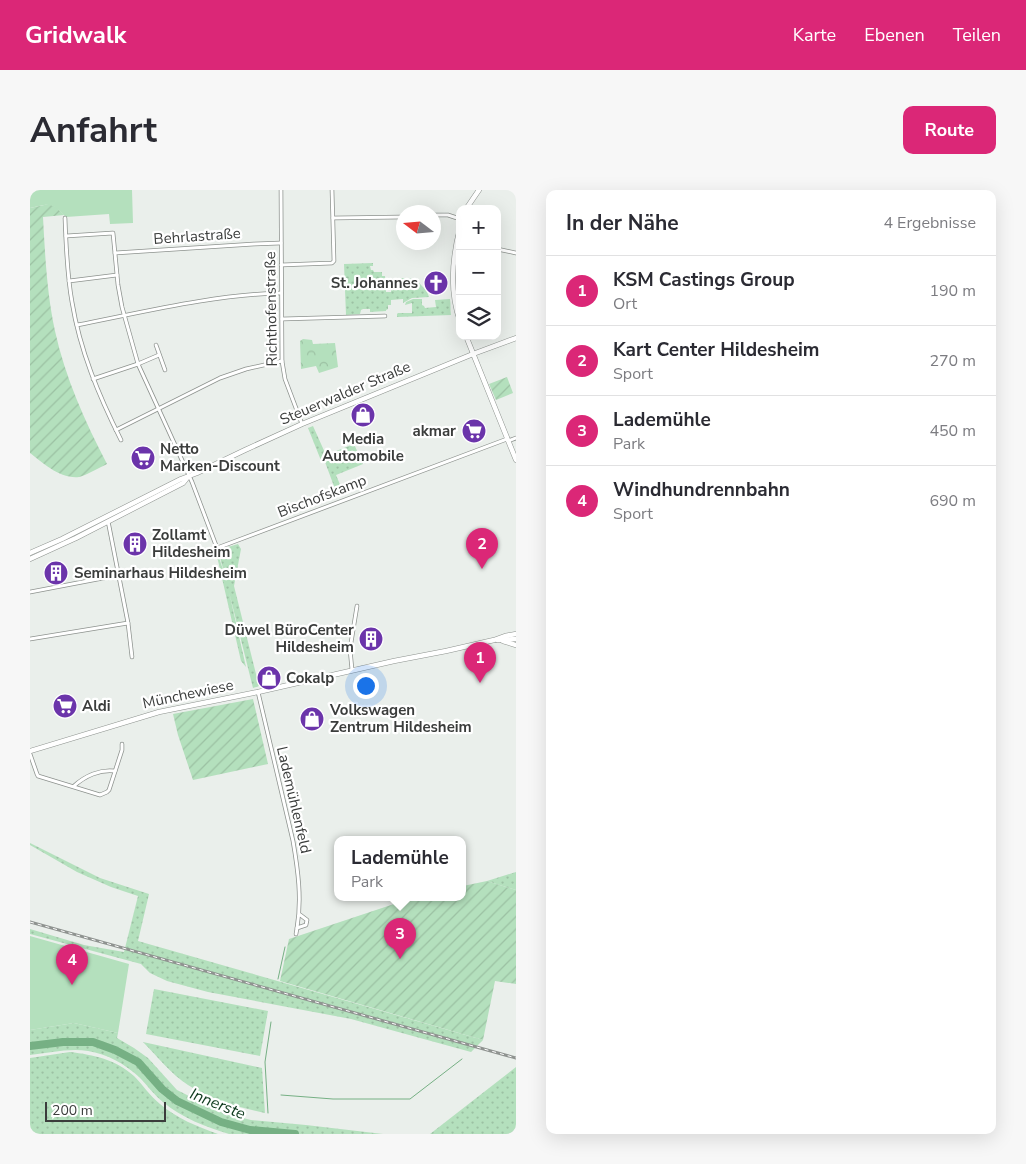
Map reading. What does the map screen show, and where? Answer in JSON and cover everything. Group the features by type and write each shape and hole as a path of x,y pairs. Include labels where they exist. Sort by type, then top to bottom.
{"street":[{"name":"Richthofenstraße","path":"281,190 282,361 285,379 302,424"},
{"path":"281,265 334,263 332,190"},
{"path":"469,205 479,190"},
{"path":"441,215 456,217"},
{"path":"333,218 396,217"},
{"path":"64,218 69,281 76,325 101,398 121,440"},
{"path":"66,236 113,233 117,275 124,316 138,364 188,477"},
{"name":"Behrlastraße","path":"115,253 281,243"},
{"path":"456,250 452,282 456,307"},
{"path":"501,250 516,253"},
{"path":"69,281 117,275"},
{"path":"76,325 226,297 281,293"},
{"path":"282,319 385,316"},
{"name":"Steuerwalder Straße","path":"30,553 106,520 183,483 188,477 302,424 516,338"},
{"path":"468,340 516,460"},
{"path":"156,345 165,370"},
{"path":"94,379 159,355"},
{"path":"116,430 232,374 282,361"},
{"name":"Bischofskamp","path":"188,477 217,548 469,452 516,438"},
{"path":"106,520 128,623 132,657"},
{"name":"Steuerwalder Straße","path":"30,559 106,520"},
{"path":"30,592 119,576"},
{"path":"352,670 350,649 357,606"},
{"path":"30,640 128,623"},
{"name":"Münchewiese","path":"30,753 145,716 516,634"},
{"name":"Münchewiese","path":"494,640 516,639"},
{"name":"Münchewiese","path":"502,640 516,645"},
{"name":"Lademühlenfeld","path":"258,692 297,864 299,889 297,928 306,925 307,920 299,914"},
{"path":"30,753 32,767 41,777 100,795 109,790 116,772 122,744"},
{"path":"73,787 81,779 105,770 116,772"},
{"path":"296,934 297,928"}],"green space":[{"path":"30,190 132,190 133,223 110,224 109,214 66,217 54,206 50,205 30,208"},
{"path":"49,204 56,207 64,215 43,217 48,289 55,331 76,399 107,464 79,477 65,476 46,466 30,453 30,208"},
{"path":"373,263 373,266 370,266 371,270 382,272 382,276 385,276 386,292 391,292 391,287 387,287 387,279 406,278 418,282 426,290 429,297 412,298 403,303 403,299 391,300 391,305 388,305 386,311 370,312 370,309 363,309 360,314 346,315 344,264","holes":["394,282 397,285 393,288 390,285"]},
{"path":"413,299 422,299 422,305 425,308 436,307 435,300 450,299 451,315 397,317 398,313 412,313 412,303 405,305 406,302"},
{"path":"303,339 312,340 313,344 335,343 338,367 319,373 316,366 301,369 300,341"},
{"path":"507,377 513,393 496,400 489,384"},
{"path":"313,426 326,455 354,444 363,464 336,475 344,494 338,497 325,462 322,463 308,428"},
{"path":"238,544 241,549 234,586 259,686 253,688 229,592 246,667 241,661 216,552 225,576 218,550"},
{"path":"253,699 268,764 193,780 173,714"},
{"path":"30,843 100,878 149,894 138,941 483,1040 471,1052 351,1019 208,992 167,981 150,973 141,964 30,934 30,929 84,945 124,952 138,896 111,887 77,872 30,845"},
{"path":"516,872 516,890 487,881"},
{"path":"487,881 516,890 516,984 495,981 483,1040 280,981 289,939 403,901 466,901 466,885"},
{"path":"30,936 129,964 118,1033 74,1023 30,1030"},
{"path":"154,989 268,1011 260,1056 146,1034"},
{"path":"74,1023 118,1033 117,1038 148,1058 177,1090 223,1113 251,1120 383,1134 229,1134 203,1125 170,1108 134,1072 109,1057 81,1050 30,1055 30,1030"},
{"path":"143,1042 262,1068 265,1113 225,1102 206,1095 188,1085 164,1065"},
{"path":"70,1052 96,1056 127,1070 153,1098 173,1114 218,1134 30,1134 30,1058"},
{"path":"516,1067 516,1134 430,1134"}],"waterway":[{"path":"278,979 285,947"},
{"path":"268,1113 265,1062 271,1022"},
{"name":"Innerste","path":"30,1046 63,1042 93,1042 115,1050 138,1062 162,1089 177,1101 221,1122 250,1130 295,1134"},
{"path":"281,1095 333,1099 410,1099 462,1059"},
{"name":"Innerste","path":"255,1130 256,1126"}],"railway":[{"path":"30,922 516,1058"}],"place":[{"name":"St. Johannes","path":"436,283"},
{"name":"Media Automobile","path":"363,415"},
{"name":"akmar","path":"474,431"},
{"name":"Netto Marken-Discount","path":"143,458"},
{"name":"Zollamt Hildesheim","path":"135,544"},
{"name":"Kart Center Hildesheim","path":"482,569"},
{"name":"Seminarhaus Hildesheim","path":"56,573"},
{"name":"Düwel BüroCenter Hildesheim","path":"371,639"},
{"name":"Cokalp","path":"269,678"},
{"name":"KSM Castings Group","path":"480,683"},
{"name":"Aldi","path":"65,706"},
{"name":"Volkswagen Zentrum Hildesheim","path":"312,719"},
{"name":"Lademühle","path":"400,959"},
{"name":"Windhundrennbahn","path":"72,985"}]}
